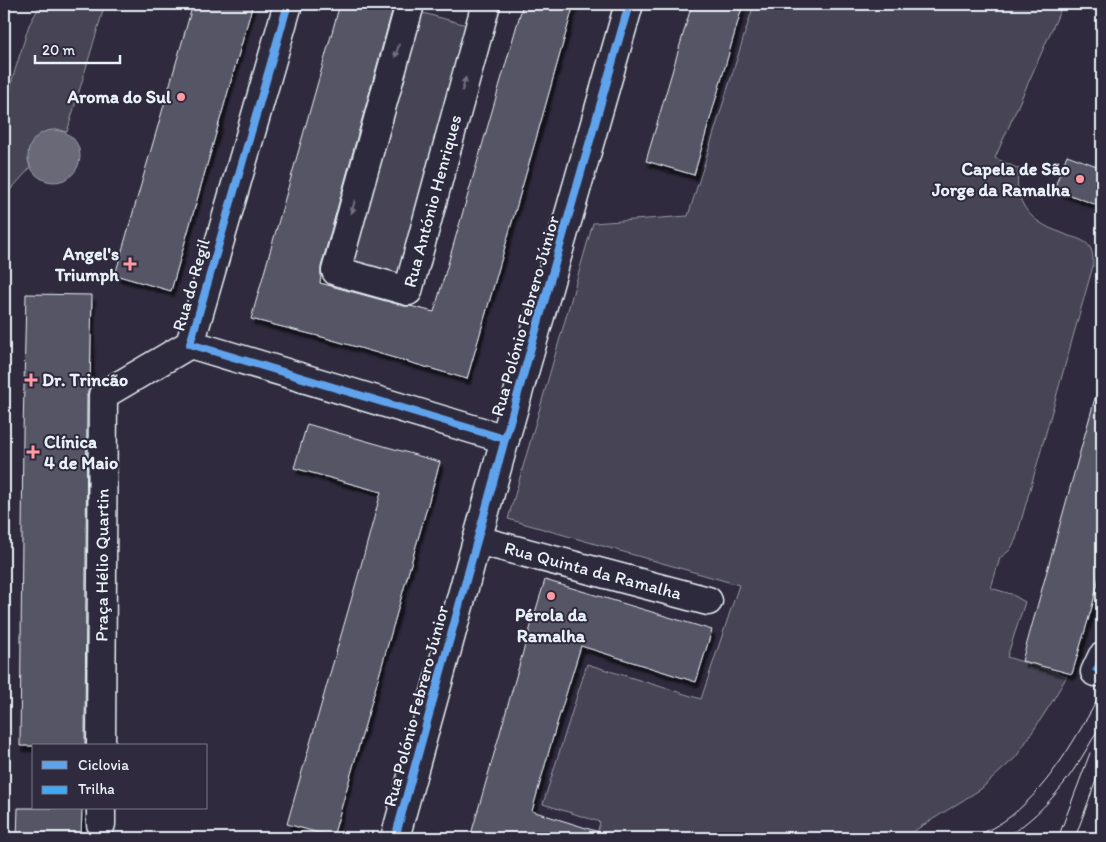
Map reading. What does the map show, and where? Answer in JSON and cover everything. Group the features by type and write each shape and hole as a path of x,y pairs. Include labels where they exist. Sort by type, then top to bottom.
{"street":[{"name":"Rua do Regil","path":"288,4 190,344 505,439"},
{"name":"Rua António Henriques","path":"410,4 336,270 408,291 486,4"},
{"name":"Rua Polónio Febrero Júnior","path":"395,838 505,439 629,4"},
{"name":"Praça Hélio Quartin","path":"101,744 103,395 190,344"},
{"name":"Rua Quinta da Ramalha","path":"477,540 708,601"}],"shaded area":[{"path":"41,4 105,4 67,132 57,129 28,159 30,168 5,196 4,154 12,80 29,25"},
{"path":"754,4 1063,4 995,158 1019,169 1019,194 1021,201 1030,214 1047,227 1086,243 1092,251 1093,266 1016,539 1010,550 1000,558 991,588 1011,594 1025,602 1007,657 1067,676 1016,757 981,789 903,838 596,838 600,822 543,804 587,664 701,699 739,585 508,519 593,223 688,216"},
{"path":"416,11 470,26 401,279 345,264"}],"water":[{"path":"49,130 59,130 73,137 80,151 80,161 73,175 59,182 49,182 39,178 32,171 28,161 28,151 32,141 39,134"}],"building":[{"path":"193,4 253,4 171,291 115,275"},
{"path":"340,4 377,4 393,8 321,267 320,283 404,306 434,312 523,4 574,4 467,379 322,337 251,319"},
{"path":"692,4 743,4 694,175 646,161"},
{"name":"Capela de São Jorge da Ramalha","path":"1067,155 1102,168 1102,207 1054,189"},
{"path":"26,294 92,295 90,387 87,395 85,744 32,744 32,746 20,746"},
{"path":"1095,398 1102,399 1102,565 1092,607 1072,674 1022,661"},
{"path":"307,424 440,462 333,837 287,824 381,492 294,468"},
{"path":"545,580 712,630 696,682 581,646 532,811 602,833 601,838 470,838 523,652"},
{"path":"18,808 32,808 32,810 82,810 81,838 17,838"}],"tram line":[{"path":"974,838 1007,819 1039,789 1062,759 1102,692"},
{"path":"1005,838 1036,814 1061,787 1102,722"},
{"path":"1058,838 1090,753"},
{"path":"1075,838 1102,764"}],"marked path":[{"path":"1095,672 1102,657"}],"cycle path":[{"path":"288,4 190,344 505,439"},
{"path":"395,838 505,439 629,4"}],"place":[{"name":"Aroma do Sul","path":"181,97"},
{"name":"Capela de São Jorge da Ramalha","path":"1080,179"},
{"name":"Angel's Triumph","path":"130,264"},
{"name":"Dr. Trincão","path":"31,380"},
{"name":"Clínica 4 de Maio","path":"33,452"},
{"name":"Pérola da Ramalha","path":"551,596"}]}
